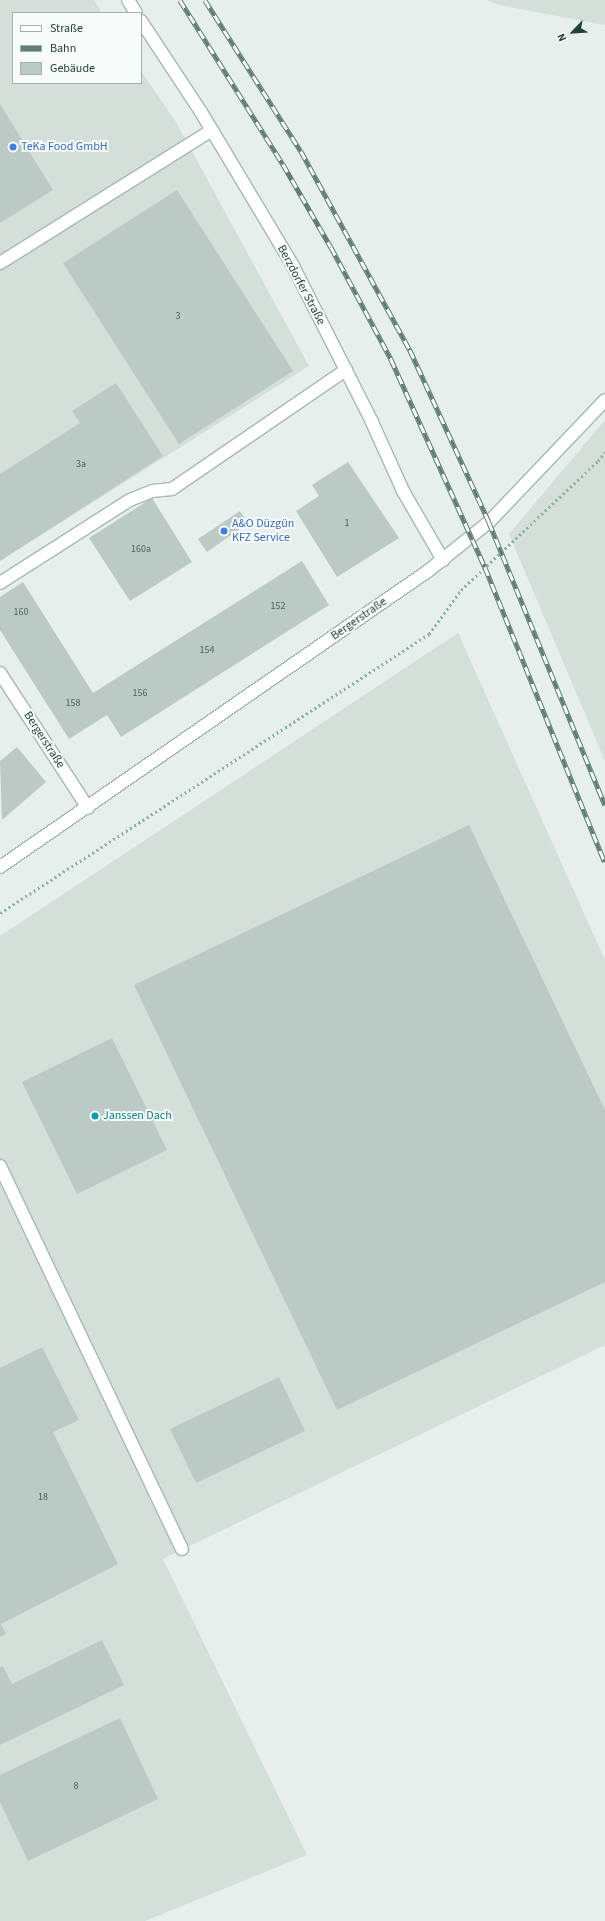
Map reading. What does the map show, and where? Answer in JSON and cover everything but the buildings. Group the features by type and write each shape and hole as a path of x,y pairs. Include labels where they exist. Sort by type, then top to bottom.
{"street":[{"path":"128,0 135,12"},
{"name":"Berzdorfer Straße","path":"142,22 212,130 292,266 346,370 403,491 442,560"},
{"path":"0,263 212,130"},
{"path":"0,584 130,500 152,491 172,489 346,370"},
{"name":"Bergerstraße","path":"0,867 88,808 442,560 489,522 605,400"},
{"name":"Bergerstraße","path":"0,673 88,808"},
{"path":"0,1166 182,1549"}],"path":[{"path":"0,912 429,634 460,590 598,461 605,452"}],"shaded area":[{"path":"0,0 94,0 101,12 12,12 12,84 142,84 142,72 176,122 309,366 0,561"},
{"path":"487,0 605,0 605,25 499,5"},
{"path":"605,420 605,761 509,534"},
{"path":"458,633 605,960 605,1345 163,1559 307,1855 145,1921 0,1921 0,936"}],"railway":[{"path":"180,0 283,164 331,247 391,359 485,567 605,862"},
{"path":"205,0 301,151 410,350 489,522 605,805"}],"place":[{"name":"TeKa Food GmbH","path":"13,147"},
{"name":"A&O Düzgün KFZ Service","path":"224,531"},
{"name":"Janssen Dach","path":"95,1116"}]}
